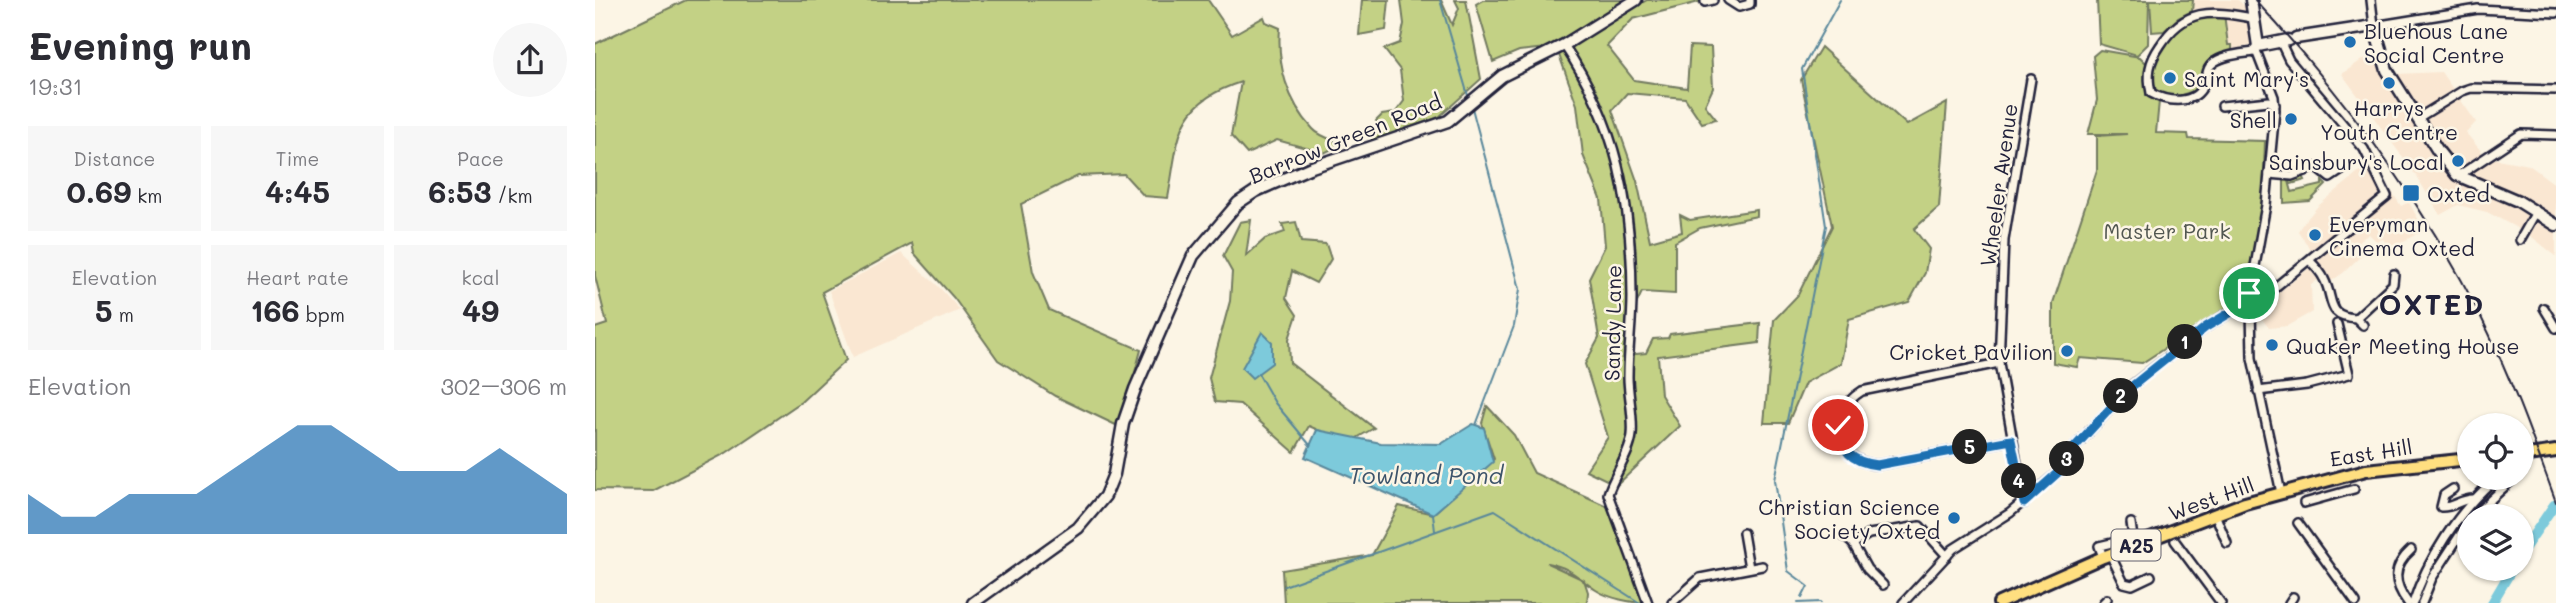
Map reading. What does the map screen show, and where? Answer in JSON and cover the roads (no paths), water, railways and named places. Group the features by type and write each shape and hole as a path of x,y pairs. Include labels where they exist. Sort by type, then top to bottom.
{"main road":[{"path":"2534,454 2556,451"},
{"name":"East Hill","path":"2281,493 2324,479 2366,470 2457,460"},
{"name":"West Hill","path":"1999,603 2106,555 2215,514 2281,493"}],"street":[{"name":"Barrow Green Road","path":"974,603 1078,528 1105,496 1114,474 1123,424 1135,389 1193,256 1238,203 1256,191 1309,168 1448,121 1502,76 1564,45 1636,0"},
{"path":"1728,0 1739,8 1750,4 1750,0"},
{"path":"2251,0 2256,49 2275,105 2269,174 2255,266 2255,286 2251,293 2245,296 2258,391 2281,493"},
{"path":"2371,0 2374,26 2385,66 2438,151 2458,176 2536,212 2556,225"},
{"path":"2252,18 2224,13 2185,19 2169,31 2150,61 2151,93 2169,101 2187,98 2197,93 2205,83 2210,65 2218,59 2288,40 2478,9 2556,13"},
{"path":"1903,603 1967,538 2024,503 2062,469 2072,450 2126,391 2206,327 2248,306 2257,305 2259,299 2310,261 2387,196 2364,149 2290,60 2288,40"},
{"name":"Sandy Lane","path":"1564,45 1588,81 1599,106 1620,174 1630,232 1632,299 1628,378 1632,436 1608,494 1648,603"},
{"name":"Wheeler Avenue","path":"2024,503 1999,363 2004,240 2031,79"},
{"path":"2418,118 2462,90 2556,90"},
{"path":"2222,106 2269,101 2275,105"},
{"path":"2458,176 2521,134 2556,135"},
{"path":"2269,174 2292,176 2316,167 2330,178 2342,170"},
{"path":"2520,240 2536,212"},
{"path":"2310,261 2324,279 2333,309 2345,317 2356,318 2363,326"},
{"path":"2356,318 2393,284 2394,274"},
{"path":"2251,293 2259,299"},
{"path":"2544,308 2556,328"},
{"path":"2258,391 2307,385 2349,374 2337,324"},
{"path":"1999,363 1862,391 1851,398 1841,411 1838,425 1840,440 1848,455 1861,463 1877,465 2011,440"},
{"path":"2324,479 2327,496"},
{"path":"2304,503 2354,489"},
{"path":"2453,489 2444,495 2441,507 2449,508 2463,499 2473,499"},
{"path":"2413,603 2436,555 2473,499 2483,490"},
{"path":"2485,504 2500,490"},
{"path":"2215,514 2227,543"},
{"path":"2131,523 2133,538 2099,546 2125,587 2151,576"},
{"path":"2298,523 2356,603"},
{"path":"1853,544 1869,534 1920,526 1947,556"},
{"path":"1743,533 1749,568"},
{"path":"1844,536 1853,544 1859,557 1883,580"},
{"path":"2425,602 2445,555 2457,538"},
{"path":"2175,541 2221,603"},
{"path":"2408,603 2395,574 2400,559 2411,550"},
{"path":"1672,603 1697,579 1762,566"}],"water":[{"path":"1262,332 1272,342 1272,363 1252,378 1242,368"},
{"name":"Towland Pond","path":"1473,424 1484,428 1493,462 1433,514 1305,457 1317,430 1381,443 1441,444"}],"waterway":[{"path":"1440,0 1469,99"},
{"path":"1802,598 1808,586 1788,571 1775,480 1826,226 1802,69 1840,0"},
{"path":"1472,108 1520,289 1514,326 1476,425"},
{"path":"1258,373 1275,403 1310,445"},
{"path":"2534,534 2554,505"},
{"path":"1284,586 1495,510 1640,603"},
{"path":"1433,514 1435,531"},
{"path":"2492,603 2505,581"},
{"path":"1798,603 1821,602"}],"railway":[{"path":"2255,0 2349,111 2406,189 2432,230 2491,338 2521,407 2556,502"}],"place":[{"name":"Bluehous Lane Social Centre","path":"2350,42"},
{"name":"Saint Mary's","path":"2170,78"},
{"name":"Harrys Youth Centre","path":"2389,83"},
{"name":"Shell","path":"2291,119"},
{"name":"Sainsbury's Local","path":"2458,161"},
{"name":"Oxted","path":"2411,193"},
{"name":"Everyman Cinema Oxted","path":"2315,235"},
{"name":"Quaker Meeting House","path":"2272,345"},
{"name":"Cricket Pavilion","path":"2067,351"},
{"name":"Christian Science Society Oxted","path":"1954,518"}],"district":[{"name":"OXTED","path":"2432,304"}],"park label":[{"name":"Master Park","path":"2167,230"}]}
